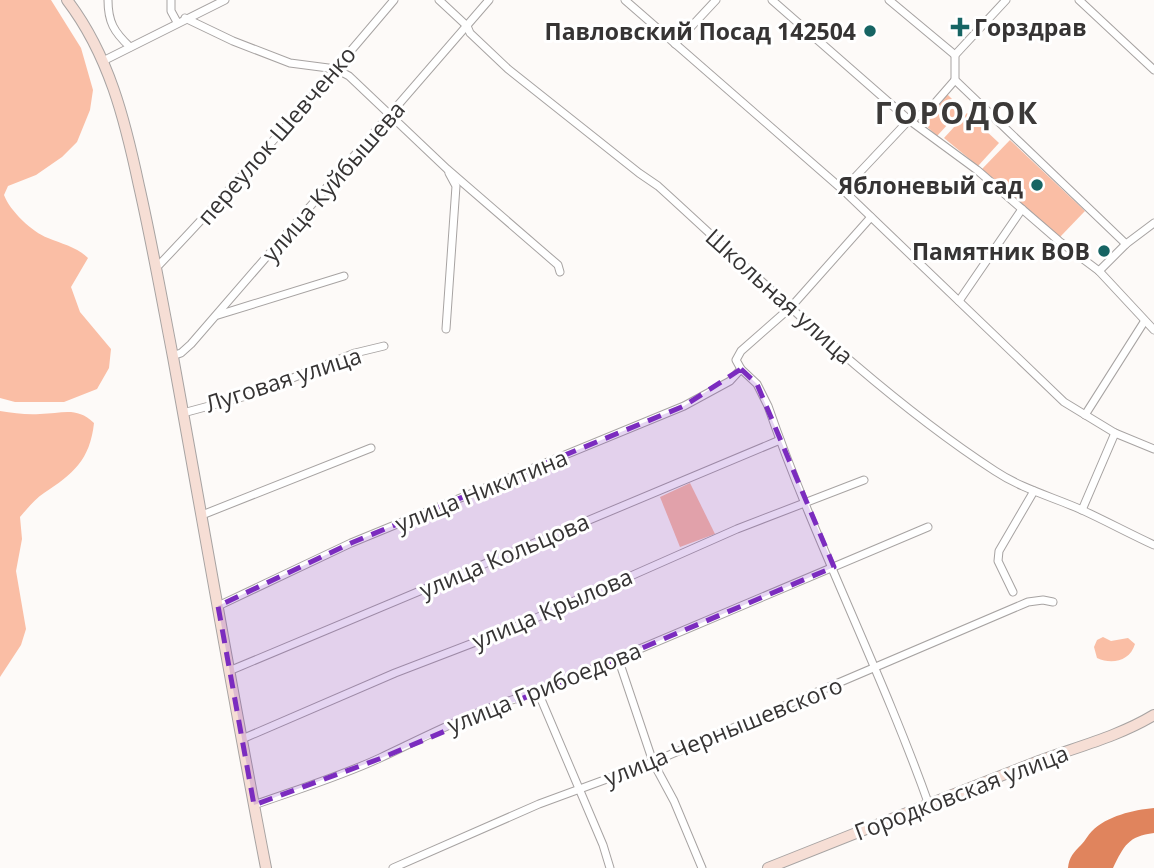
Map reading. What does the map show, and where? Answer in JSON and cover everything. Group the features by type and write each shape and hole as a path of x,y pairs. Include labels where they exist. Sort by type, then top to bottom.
{"street":[{"path":"67,0 103,61 128,134 156,268 266,868"},
{"path":"108,0 111,26 115,34 130,47"},
{"path":"171,0 171,11 181,20 290,63 335,69 349,76 447,169 558,265 560,272"},
{"path":"103,61 225,0"},
{"name":"переулок Шевченко","path":"156,268 214,208 394,0"},
{"name":"Школьная улица","path":"439,0 508,69 658,186 884,388 940,431 994,471 1154,545"},
{"name":"улица Куйбышева","path":"172,356 181,353 191,344 489,0"},
{"path":"625,0 843,190 1063,402 1115,433 1154,449"},
{"path":"675,44 716,0"},
{"path":"772,0 909,120 977,170 1059,241 1099,271 1154,330"},
{"path":"889,0 955,55"},
{"path":"843,190 909,120 928,111 955,80 955,55 1006,0"},
{"path":"1079,0 1154,70"},
{"path":"955,80 1126,244"},
{"path":"446,329 456,186 447,169"},
{"path":"959,301 1022,209"},
{"path":"871,217 791,307 741,351 736,360 741,369 757,384 768,406 873,668 901,729 929,805"},
{"path":"1099,271 1126,244 1154,223"},
{"path":"215,316 344,276"},
{"path":"1085,415 1144,322"},
{"name":"Луговая улица","path":"183,412 250,395 355,353 384,346"},
{"name":"улица Никитина","path":"218,606 351,543 684,406 730,381 741,369"},
{"path":"1082,510 1115,433"},
{"name":"улица Кольцова","path":"229,671 780,440"},
{"path":"202,515 371,448"},
{"name":"улица Крылова","path":"242,739 408,668 520,625 737,529 864,480"},
{"path":"1013,592 998,561 999,551 1034,491"},
{"name":"улица Грибоедова","path":"254,805 338,775 477,713 538,692 928,527"},
{"name":"улица Чернышевского","path":"393,868 578,790 653,762 1028,602 1053,602"},
{"path":"618,658 653,762 674,801 702,868"},
{"path":"538,692 603,845 610,868"},
{"name":"Городковская улица","path":"768,868 1099,740 1154,715"}],"highlighted area":[{"path":"741,369 757,384 834,567 379,759 254,805 218,606 351,543 684,406"}],"shaded area":[{"path":"0,0 51,0 81,48 93,90 90,110 77,142 62,157 36,175 8,186 4,195 16,214 35,231 74,248 88,258 71,287 80,312 111,349 109,368 97,389 64,402 15,402 0,398"},
{"path":"947,94 962,109 937,136 922,122"},
{"path":"967,113 999,143 978,166 944,138"},
{"path":"1010,140 1085,211 1060,237 982,169"},
{"path":"0,411 30,414 68,412 81,414 94,423 89,447 78,465 37,498 20,517 22,539 16,571 26,629 21,645 0,677"},
{"path":"690,483 715,534 680,547 660,497"},
{"path":"1103,637 1111,641 1128,638 1135,644 1125,658 1103,660 1097,658 1094,647 1097,640"},
{"path":"1154,808 1154,833 1145,834 1128,843 1113,868 1068,868 1072,855 1105,821 1138,810"}],"place":[{"name":"Горздрав","path":"960,27"},
{"name":"Павловский Посад 142504","path":"870,31"},
{"name":"Яблоневый сад","path":"1037,185"},
{"name":"Памятник ВОВ","path":"1104,251"}],"district":[{"name":"ГОРОДОК","path":"957,112"}]}
